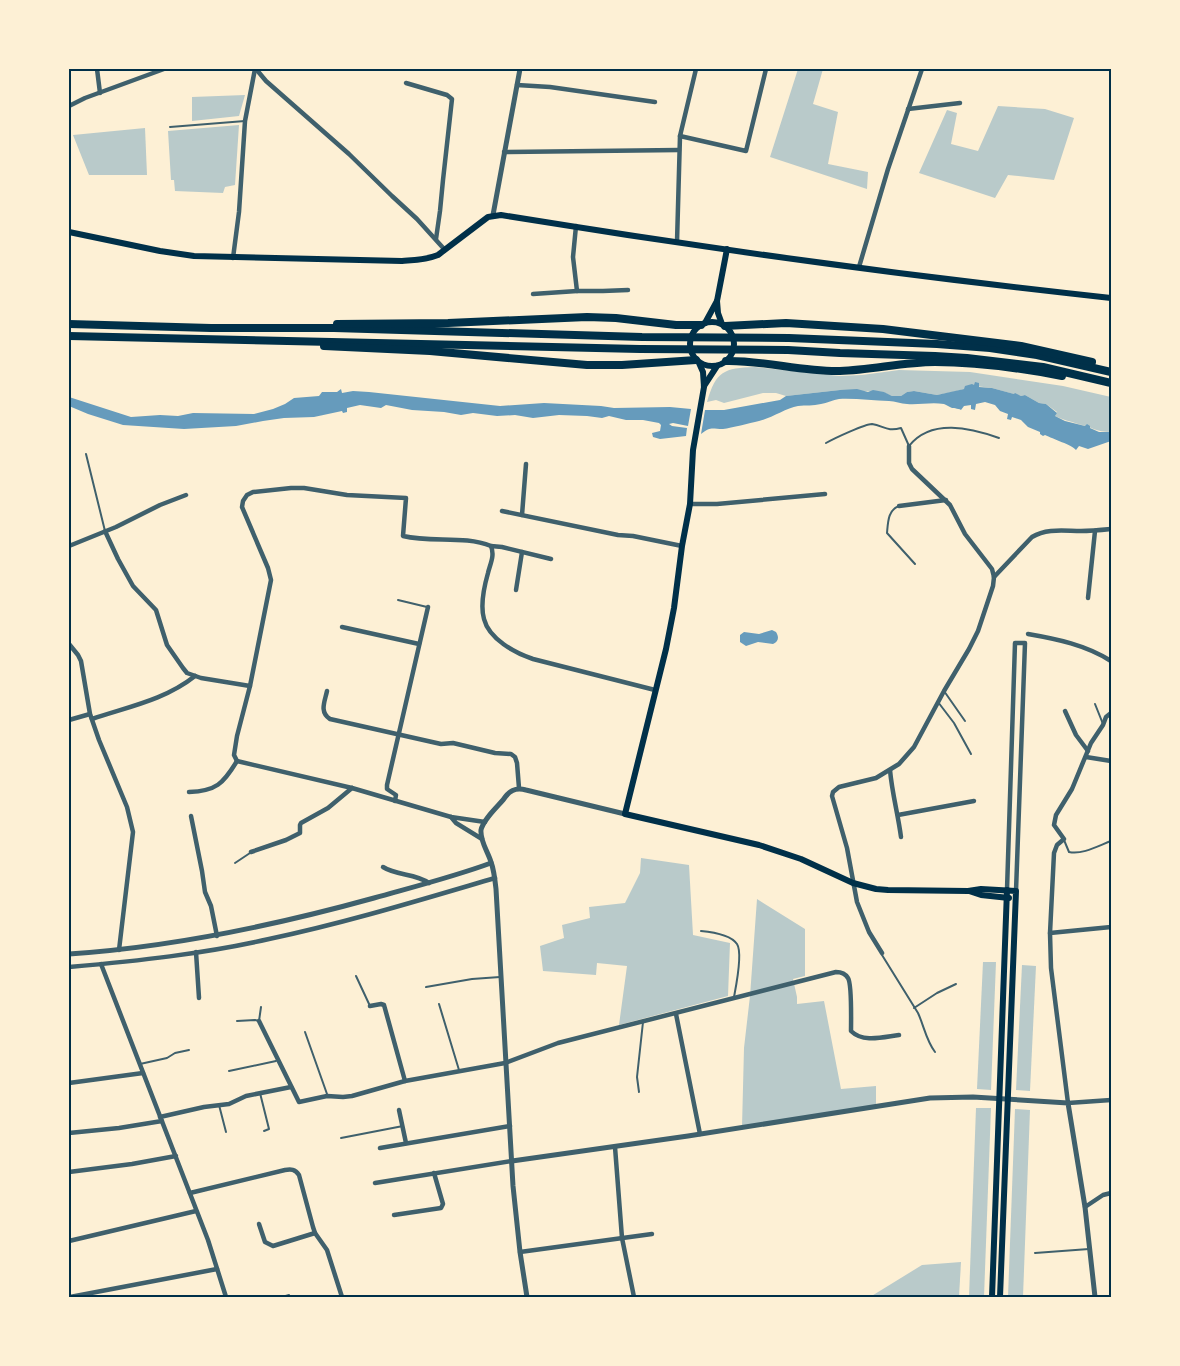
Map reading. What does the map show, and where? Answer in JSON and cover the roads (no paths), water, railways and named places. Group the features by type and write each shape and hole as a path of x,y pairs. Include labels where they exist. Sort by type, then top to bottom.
{"highway":[{"path":"270,328 312,324 448,324 587,317 666,324 703,324"},
{"path":"723,325 786,323 893,330 1021,346 1070,356 1111,369"},
{"path":"69,324 211,328 334,328 642,337 789,338 937,344 990,348 1111,369"},
{"path":"69,336 788,351 967,358 1043,367 1111,383"},
{"path":"270,341 343,348 430,351 587,365 698,361"},
{"path":"726,361 747,361 840,371 934,362 965,363 1044,373 1111,387"}],"main road":[{"path":"69,232 172,254 194,256 402,261 430,258 445,250 484,220 501,214 726,249 1111,298"},
{"path":"723,325 718,313 717,301 726,249"},
{"path":"717,301 703,324 694,331 690,340 690,350 703,372 704,387 693,450 690,504 670,629 625,814 759,845 853,883 876,889 888,891 981,889 1016,895 1000,1297"},
{"path":"698,361 711,367 717,366 731,356 734,344 731,332 723,325 712,322 703,324"},
{"path":"704,387 717,366"},
{"path":"992,1297 1006,894"}],"street":[{"path":"97,69 100,93"},
{"path":"69,106 164,69"},
{"path":"233,258 239,212 245,121 255,69"},
{"path":"255,69 273,88 349,154 417,219 445,250"},
{"path":"493,215 520,69"},
{"path":"677,242 680,136 696,69"},
{"path":"680,136 746,151 766,69"},
{"path":"859,267 891,160 922,69"},
{"path":"406,83 452,99 436,239"},
{"path":"517,86 550,87 655,102"},
{"path":"908,110 960,103"},
{"path":"504,152 679,150"},
{"path":"576,226 573,257 577,291"},
{"path":"533,294 628,290"},
{"path":"882,953 869,932 857,902 847,848 832,796 833,792 840,787 876,778 899,764 914,747 978,631 993,586 994,576 992,569 965,534 950,505 912,469 909,463 909,446"},
{"path":"522,515 526,464"},
{"path":"237,761 234,754 235,747 250,686 271,580 268,568 242,511 247,495 253,492 304,488 348,495 406,498 403,536 468,541 551,559"},
{"path":"690,504 717,504 825,494"},
{"path":"69,546 186,495"},
{"path":"899,506 946,500"},
{"path":"502,512 682,546"},
{"path":"994,576 1038,533 1111,529"},
{"path":"105,531 133,586 156,610 167,645 183,668 195,676 250,686"},
{"path":"1088,598 1095,531"},
{"path":"491,546 493,554 484,593 483,616 489,629 501,642 524,656 655,690"},
{"path":"516,590 522,552"},
{"path":"395,801 396,795 387,789 387,785 428,608"},
{"path":"342,627 419,644"},
{"path":"1028,633 1060,639 1098,652 1111,661"},
{"path":"1006,894 1016,643 1025,643 1016,895"},
{"path":"69,644 81,662 91,716 127,807 133,832 119,950"},
{"path":"69,720 161,696 185,684 195,676"},
{"path":"327,691 323,711 327,717 441,744 453,743 495,753 511,754 517,763 519,788"},
{"path":"1065,711 1076,735 1088,751"},
{"path":"1095,1297 1085,1207 1068,1103 1051,968 1050,933 1054,853 1057,844 1064,839 1054,825 1054,820 1072,789 1091,743 1106,717 1111,713"},
{"path":"1086,757 1111,761"},
{"path":"237,761 352,788 451,817 485,822"},
{"path":"189,792 217,787 237,761"},
{"path":"890,770 901,837"},
{"path":"251,852 286,840 300,832 301,823 328,808 352,788"},
{"path":"527,1297 520,1252 512,1161 495,878 481,830 511,790 519,788 625,814"},
{"path":"898,815 974,801"},
{"path":"191,816 205,892 211,906 217,936"},
{"path":"451,817 456,824 482,839"},
{"path":"69,954 119,950 217,936 291,921 491,863"},
{"path":"383,867 429,882"},
{"path":"69,967 196,952 268,940 495,878"},
{"path":"1050,933 1111,927"},
{"path":"196,952 199,998"},
{"path":"101,964 190,1193 226,1297"},
{"path":"259,1021 299,1102 327,1096 352,1096 405,1081 506,1063 558,1043 836,972 841,972 850,982 851,1031 853,1034 875,1039 899,1035"},
{"path":"370,1006 384,1005 405,1081"},
{"path":"676,1014 700,1134"},
{"path":"69,1083 143,1073"},
{"path":"69,1133 119,1128 234,1103 240,1098 291,1087"},
{"path":"375,1183 930,1098 973,1097 1068,1103 1111,1100"},
{"path":"399,1110 406,1143"},
{"path":"380,1148 510,1126"},
{"path":"615,1146 622,1238 634,1297"},
{"path":"69,1172 176,1156"},
{"path":"190,1193 285,1170 296,1171 315,1233 327,1250 342,1297"},
{"path":"394,1215 441,1208 443,1204 434,1173"},
{"path":"1085,1207 1111,1193"},
{"path":"69,1241 196,1211"},
{"path":"259,1224 265,1242 273,1246 315,1233"},
{"path":"520,1252 652,1234"},
{"path":"70,1297 217,1269"}],"lane":[{"path":"170,127 245,121"},
{"path":"826,442 872,424 889,430 901,428 909,446 921,435 944,428 969,429 999,438"},
{"path":"86,454 105,531"},
{"path":"899,506 894,508 890,514 887,533 915,564"},
{"path":"398,600 428,608"},
{"path":"944,691 965,721"},
{"path":"938,702 954,723 971,754"},
{"path":"1095,704 1103,725"},
{"path":"1064,839 1069,852 1072,853 1111,841"},
{"path":"235,862 251,852"},
{"path":"701,931 722,935 738,946 734,998"},
{"path":"882,953 914,1008 929,1044 935,1052"},
{"path":"356,976 370,1006"},
{"path":"426,987 501,976"},
{"path":"914,1008 956,984"},
{"path":"439,1004 459,1072"},
{"path":"237,1021 259,1021 261,1006"},
{"path":"639,1092 638,1077 643,1022"},
{"path":"305,1032 327,1096"},
{"path":"140,1064 189,1050"},
{"path":"230,1071 278,1060"},
{"path":"260,1093 269,1129 264,1131"},
{"path":"219,1105 226,1132"},
{"path":"341,1138 403,1126"},
{"path":"1035,1254 1090,1249"},
{"path":"282,1297 289,1296"}],"water":[{"path":"975,382 979,383 979,387 1025,395 1039,403 1046,404 1057,413 1055,416 1065,421 1085,426 1087,424 1099,432 1111,432 1111,441 1088,449 1079,446 1076,450 1062,442 1043,436 1021,420 1012,417 1011,420 1007,419 1008,414 1000,411 995,405 985,402 976,404 975,410 971,409 971,405 964,406 961,410 939,403 907,404 851,399 798,406 759,421 723,429 709,429 701,434 705,410 724,410 780,400 786,396 840,390 857,389 868,392 873,390 892,396 901,396 914,391 937,395 964,389 965,386 974,385"},
{"path":"341,389 342,393 369,392 500,406 544,403 614,408 691,409 688,426 669,424 687,428 686,436 660,439 653,437 652,433 660,431 659,423 609,416 602,418 559,415 533,418 473,413 461,415 386,405 381,408 360,405 347,408 347,412 314,417 184,429 123,425 69,406 69,397 131,417 178,416 193,413 254,414 273,409 294,398 319,396 322,392 337,392"},
{"path":"772,630 778,637 773,644 758,642 746,646 740,642 740,635 744,632 759,634"}]}
